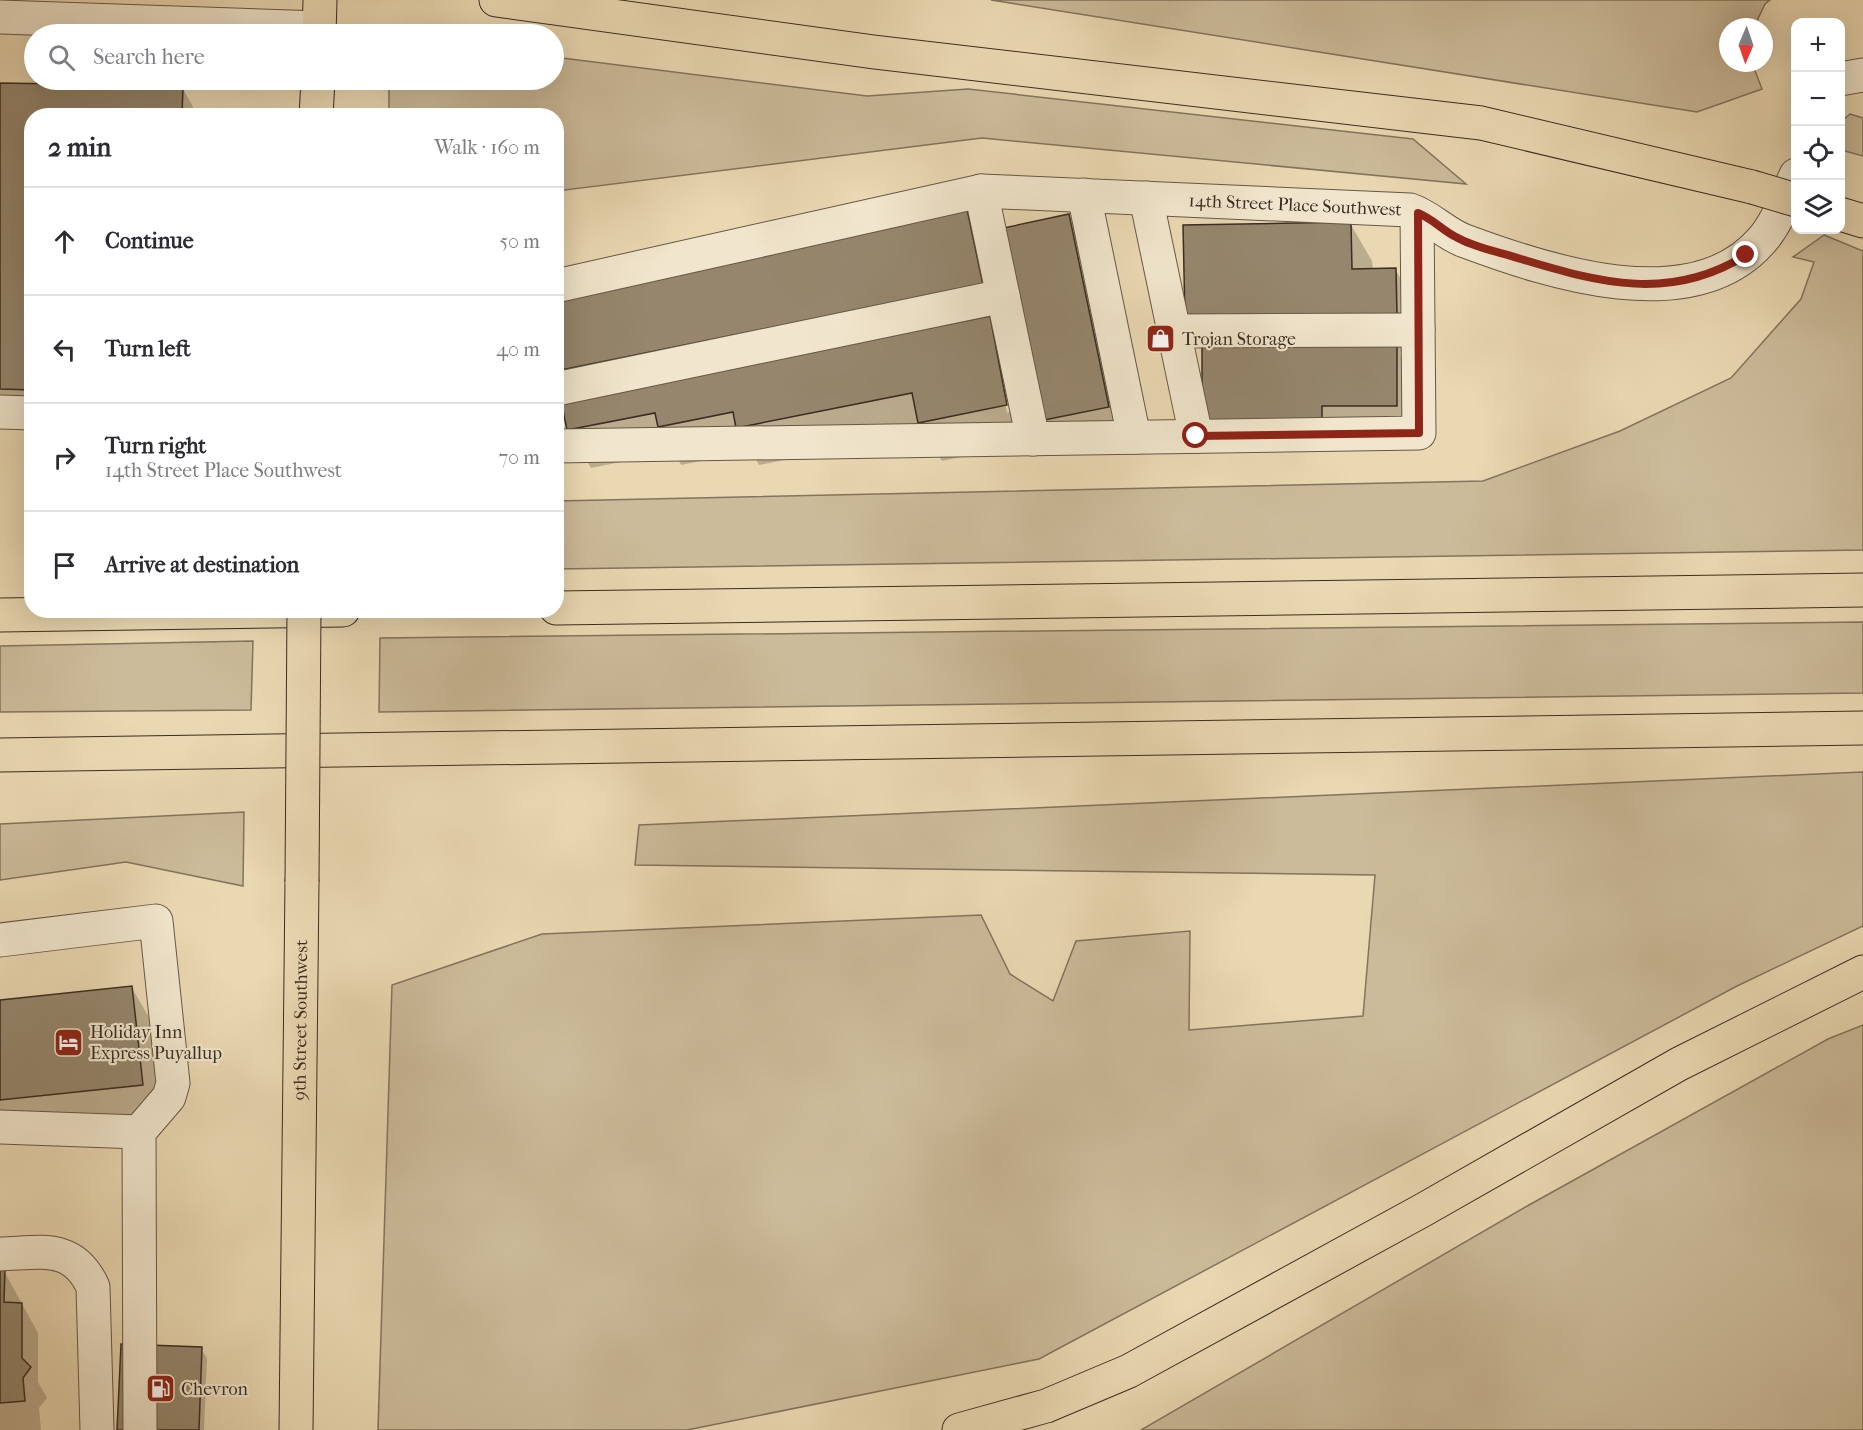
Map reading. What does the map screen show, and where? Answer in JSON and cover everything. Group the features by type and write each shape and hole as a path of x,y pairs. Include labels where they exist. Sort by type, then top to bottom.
{"main road":[{"path":"496,0 874,52 1481,123 1752,187 1791,199"},
{"path":"316,108 317,90"},
{"path":"1845,216 1863,221"},
{"path":"564,608 1863,590"},
{"path":"0,615 24,615"},
{"name":"9th Street Southwest","path":"296,1430 304,618"},
{"path":"0,755 1863,728"},
{"path":"959,1430 1046,1406 1129,1371 1423,1210 1679,1064 1863,972"}],"street":[{"path":"0,17 319,21"},
{"path":"1845,78 1863,75"},
{"name":"14th Street Place Southwest","path":"564,284 981,191 1399,210 1418,213 1466,242 1576,276 1605,282 1660,284 1705,276 1746,255 1771,229 1794,180"},
{"path":"981,191 1033,439"},
{"path":"1084,195 1134,437"},
{"path":"1146,198 1196,436"},
{"path":"564,446 1419,433 1418,213"},
{"path":"564,387 1003,296"},
{"path":"1174,331 1418,330"},
{"path":"0,412 24,412"},
{"path":"0,940 156,921 173,1083 169,1097 139,1131 140,1430"},
{"path":"0,1127 139,1131"},
{"path":"0,1254 56,1253 74,1259 86,1270 93,1287 97,1430"}],"shaded area":[{"path":"991,0 1770,0 1765,4 1758,18 1719,18 1719,72 1755,72 1762,89 1697,112"},
{"path":"564,58 867,96 968,89 1413,139 1466,184 982,138 564,190 564,108 389,108 389,90 564,90"},
{"path":"1850,114 1863,118 1863,156 1845,151 1845,118"},
{"path":"1824,235 1863,251 1863,550 564,569 564,501 1483,481 1620,431 1731,378 1801,299 1814,262 1793,257"},
{"path":"1863,622 1863,693 379,712 380,638"},
{"path":"253,641 251,710 0,712 0,646"},
{"path":"1863,772 1863,926 1737,986 1039,1359 687,1430 378,1430 392,985 542,934 981,915 1010,974 1053,1001 1076,941 1190,931 1189,1030 1363,1016 1375,875 635,865 639,825"},
{"path":"244,812 243,886 126,862 0,880 0,824"},
{"path":"1863,1025 1863,1430 1141,1430 1529,1205 1828,1039"}],"building":[{"path":"0,83 24,83 24,90 183,90 182,108 24,108 24,390 0,389"},
{"path":"967,209 983,285 564,369 564,299"},
{"path":"1069,214 1109,407 1039,421 999,229"},
{"path":"1351,222 1352,269 1396,268 1397,315 1185,319 1183,225"},
{"path":"990,316 1007,405 918,423 912,393 736,428 733,412 658,427 655,413 567,430 564,400"},
{"path":"1202,344 1397,345 1397,406 1322,406 1322,421 1202,421"},
{"name":"Holiday Inn Express Puyallup","path":"132,986 143,1085 0,1100 0,1000"},
{"path":"0,1270 5,1270 4,1302 22,1303 22,1358 31,1367 23,1378 25,1401 0,1403"},
{"name":"Chevron","path":"121,1344 202,1347 199,1430 117,1430"}],"place":[{"name":"Trojan Storage","path":"1161,339"},
{"name":"Holiday Inn Express Puyallup","path":"69,1042"},
{"name":"Chevron","path":"160,1389"}],"route":[{"path":"1196,436 1419,433 1418,213 1429,217 1466,242 1576,276 1605,282 1660,284 1705,276 1746,255"}]}
